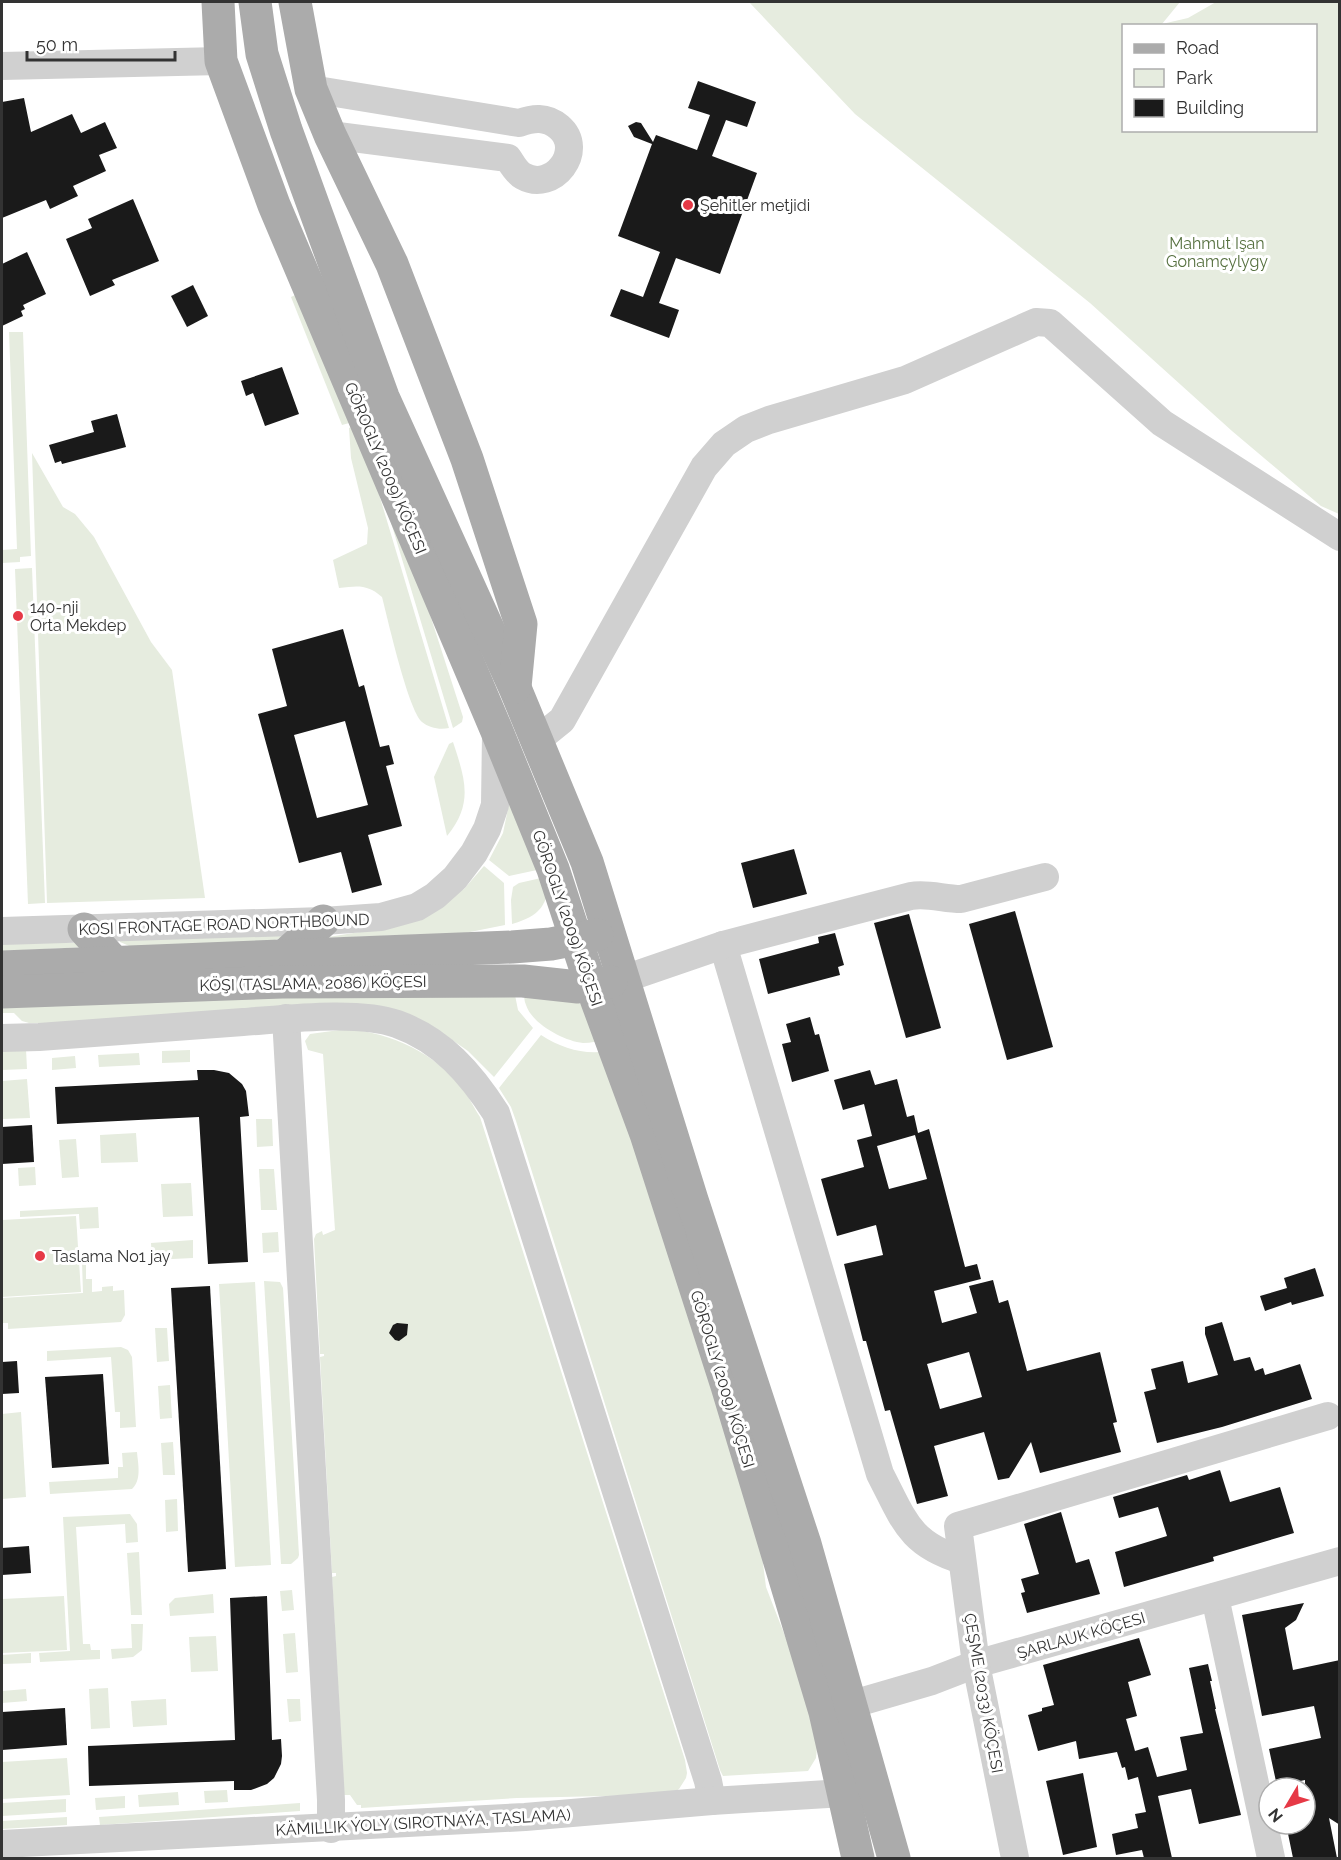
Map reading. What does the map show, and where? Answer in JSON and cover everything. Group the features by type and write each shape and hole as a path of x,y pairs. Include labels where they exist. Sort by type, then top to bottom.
{"main road":[{"name":"GÖROGLY (2009) KÖÇESI","path":"218,2 221,61 274,205 553,869 592,936 624,979 692,1200 805,1544 838,1708 859,1791 894,1858"},
{"name":"GÖROGLY (2009) KÖÇESI","path":"255,2 262,54 286,130 383,397 515,688 587,862 592,936 591,986 646,1134 727,1386 838,1708"},
{"path":"295,2 311,89 330,135 392,264 467,459 521,624 515,688"},
{"path":"284,956 323,921"},
{"path":"84,929 114,962"},
{"name":"KÖŞI (TASLAMA, 2086) KÖÇESI","path":"2,967 512,947 551,944 592,936"},
{"name":"KÖŞI (TASLAMA, 2086) KÖÇESI","path":"2,992 282,982 523,981 578,987 624,979"},
{"name":"GÖROGLY (2009) KÖÇESI","path":"858,1858 859,1791"}],"street":[{"path":"2,66 221,61"},
{"path":"311,89 519,123 531,119 545,119 562,129 570,149 564,166 554,175 540,179 522,176 515,170 508,158 330,135"},
{"path":"536,741 562,720 704,467 724,444 746,429 769,420 905,380 1036,322 1050,322 1162,423 1340,537"},
{"name":"KOSI FRONTAGE ROAD NORTHBOUND","path":"2,931 323,921 381,917 417,907 435,896 455,878 474,853 487,830 495,805 496,729"},
{"path":"624,979 723,945 911,896 924,894 961,899 1045,877"},
{"path":"723,945 880,1474 910,1531 943,1554 962,1560"},
{"path":"2,1038 286,1018 381,1019 398,1024 436,1044 471,1076 496,1113 697,1747 712,1801"},
{"path":"286,1018 331,1828"},
{"name":"ÇEŞME (2033) KÖÇESI","path":"1015,1858 976,1665 958,1526 1328,1416"},
{"name":"ŞARLAUK KÖÇESI","path":"838,1708 976,1665 1340,1561"},
{"path":"1215,1597 1271,1858"},
{"name":"KÄMILLIK ÝOLY (SIROTNAÝA, TASLAMA)","path":"2,1844 525,1817 859,1791"}],"green space":[{"name":"Mahmut Işan Gonamçylygy","path":"749,2 1180,2 1162,24 1188,18 1216,2 1339,2 1339,514 1321,506 1232,431 1090,303 855,114"},
{"path":"308,289 383,469 463,717 462,722 453,728 360,420 342,425 291,297"},
{"path":"9,332 23,332 31,556 20,557 20,562 2,563 2,550 17,549"},
{"path":"358,424 449,728 438,729 428,726 417,714 405,683 382,597 362,587 339,588 333,560 367,544 368,528 351,458 349,428"},
{"path":"32,453 63,507 75,514 94,537 151,642 172,670 205,898 47,903"},
{"path":"32,568 45,903 28,904 15,569"},
{"path":"453,742 465,790 461,813 447,836 434,777 449,744"},
{"path":"511,794 551,867 509,876 489,860 503,833"},
{"path":"484,866 504,883 505,925 465,933 322,938 385,928 464,889"},
{"path":"550,876 547,895 541,908 522,921 512,924 513,887 519,883"},
{"path":"282,934 283,937 264,944 134,948 120,942 120,939"},
{"path":"2,942 78,943 87,947 2,951"},
{"path":"514,990 518,1010 533,1028 494,1077 468,1051 435,1028 29,1023 22,1021 14,1013 2,1013 2,1006"},
{"path":"524,991 569,999 585,1007 598,1022 606,1039 583,1043 558,1035 542,1025 529,1012"},
{"path":"347,1029 396,1040 426,1055 452,1076 480,1117 685,1760 686,1778 679,1789 673,1793 517,1798 361,1808 361,1805 357,1805 350,1795 344,1795 332,1577 336,1576 336,1573 332,1573 320,1357 324,1354 320,1354 314,1239 316,1234 322,1231 323,1235 335,1230 323,1054 308,1050 305,1041 310,1034"},
{"path":"541,1035 574,1050 609,1051 756,1509 766,1587 804,1685 817,1748 816,1758 808,1771 723,1776 720,1770 516,1121 511,1107 499,1088"},
{"path":"26,1049 27,1069 2,1070 2,1050"},
{"path":"190,1050 190,1062 162,1063 162,1051"},
{"path":"139,1053 140,1065 99,1067 98,1055"},
{"path":"75,1056 76,1068 52,1070 52,1058"},
{"path":"27,1079 30,1118 2,1119 2,1081"},
{"path":"256,1119 272,1119 273,1146 257,1147"},
{"path":"136,1133 138,1162 101,1163 100,1135"},
{"path":"76,1139 79,1177 62,1178 59,1140"},
{"path":"35,1167 36,1185 19,1186 18,1168"},
{"path":"259,1169 274,1169 277,1210 261,1210"},
{"path":"191,1183 193,1216 163,1217 161,1184"},
{"path":"98,1207 99,1228 80,1229 79,1214 20,1217 20,1211"},
{"name":"Taslama No1 jay","path":"76,1216 81,1292 2,1297 2,1220"},
{"path":"278,1232 279,1252 263,1253 262,1233"},
{"path":"193,1240 193,1258 152,1260 151,1243"},
{"path":"82,1262 86,1262 86,1279 92,1279 92,1292 102,1291 102,1287 113,1286 113,1291 124,1290 125,1315 121,1322 8,1329 8,1323 2,1323 2,1298 83,1293"},
{"path":"264,1281 280,1282 283,1288 299,1555 291,1564 281,1564"},
{"path":"255,1282 271,1565 235,1567 219,1284"},
{"path":"155,1328 167,1328 169,1361 157,1362"},
{"path":"121,1347 128,1350 132,1357 136,1427 120,1428 120,1412 115,1412 111,1357 47,1361 47,1351"},
{"path":"170,1385 172,1418 160,1419 158,1386"},
{"path":"21,1412 26,1497 2,1499 2,1414"},
{"path":"173,1442 175,1475 163,1475 161,1443"},
{"path":"137,1452 138,1477 132,1489 50,1494 49,1482 118,1478 118,1467 123,1467 122,1453"},
{"path":"177,1499 178,1531 166,1532 165,1500"},
{"path":"130,1514 137,1524 138,1542 126,1543 125,1524 76,1527 83,1644 90,1644 91,1650 100,1650 100,1659 40,1662 39,1653 70,1651 63,1517"},
{"path":"139,1552 142,1615 131,1615 127,1553"},
{"path":"292,1590 294,1610 282,1611 280,1591"},
{"path":"213,1594 214,1613 170,1616 169,1604 175,1598"},
{"path":"64,1596 67,1650 2,1653 2,1599"},
{"path":"131,1624 143,1624 142,1650 133,1657 112,1659 111,1649 132,1648"},
{"path":"295,1633 298,1672 286,1673 283,1634"},
{"path":"216,1636 218,1671 191,1672 189,1637"},
{"path":"31,1653 31,1663 2,1664 2,1655"},
{"path":"108,1688 110,1728 91,1729 89,1689"},
{"path":"26,1689 27,1701 2,1703 2,1691"},
{"path":"166,1699 167,1725 133,1727 131,1701"},
{"path":"287,1699 300,1699 301,1721 289,1722"},
{"path":"67,1758 70,1795 2,1799 2,1762"},
{"path":"227,1790 228,1802 205,1803 204,1791"},
{"path":"178,1792 179,1805 139,1807 138,1795"},
{"path":"125,1796 125,1808 96,1810 95,1798"},
{"path":"66,1799 66,1812 2,1816 2,1803"},
{"path":"300,1803 300,1811 100,1825 99,1817"},
{"path":"67,1817 67,1825 2,1829 2,1821"}],"building":[{"name":"Şehitler metjidi","path":"698,81 756,102 747,127 726,120 712,156 757,173 720,274 676,258 659,303 679,310 669,338 610,316 621,289 643,297 660,252 618,236 652,144 634,137 628,126 636,122 641,123 653,142 656,135 697,150 710,115 688,108"},
{"path":"24,98 31,132 72,114 81,133 105,122 117,148 99,155 106,171 73,186 78,196 50,209 46,200 2,218 2,102"},
{"path":"133,199 159,261 112,280 115,285 90,296 66,239 92,228 88,219"},
{"path":"27,252 46,294 23,305 25,309 21,311 23,316 2,326 2,264"},
{"path":"193,285 208,316 187,327 171,296"},
{"path":"282,367 299,414 265,426 253,393 246,396 241,381"},
{"path":"117,414 126,447 62,464 61,461 55,463 49,445 94,432 91,421"},
{"path":"343,629 359,687 364,685 380,747 389,745 394,764 386,766 402,826 368,835 382,885 352,893 341,852 299,863 258,714 287,706 272,649","holes":["345,721 368,805 317,818 294,735"]},
{"path":"794,849 807,894 753,908 741,863"},
{"path":"1015,911 1053,1047 1007,1060 969,924"},
{"path":"909,914 941,1028 906,1038 874,923"},
{"path":"835,933 844,965 838,967 840,975 768,994 759,959 819,943 818,937"},
{"path":"810,1017 815,1035 819,1034 829,1071 792,1082 782,1044 791,1042 786,1024"},
{"path":"197,1070 229,1073 242,1084 246,1091 249,1116 240,1117 248,1262 208,1264 199,1117 57,1124 55,1087 198,1080"},
{"path":"870,1070 875,1085 897,1079 907,1117 914,1115 918,1133 929,1129 965,1267 977,1264 981,1279 934,1291 942,1323 977,1313 969,1286 993,1280 999,1303 1008,1300 1027,1371 1100,1352 1117,1422 1113,1423 1121,1452 1040,1473 1031,1442 1009,1478 998,1480 984,1432 934,1446 948,1496 917,1504 890,1410 885,1411 866,1341 863,1341 844,1264 883,1255 876,1225 837,1236 821,1179 864,1167 857,1140 872,1136 864,1104 843,1110 834,1080","holes":["915,1135 927,1179 889,1189 877,1146","969,1352 982,1397 940,1409 927,1364"]},
{"path":"32,1125 34,1162 2,1164 2,1127"},
{"path":"1315,1268 1324,1296 1292,1305 1291,1302 1265,1311 1260,1296 1287,1288 1284,1278"},
{"path":"210,1286 226,1569 188,1572 171,1288"},
{"path":"1222,1322 1234,1361 1250,1357 1255,1371 1263,1368 1265,1375 1300,1364 1312,1399 1222,1427 1157,1443 1144,1392 1156,1389 1151,1369 1183,1361 1188,1383 1218,1375 1205,1334 1205,1327"},
{"path":"408,1324 407,1335 399,1341 389,1333 393,1325"},
{"path":"17,1361 19,1393 2,1394 2,1362"},
{"path":"103,1374 109,1464 52,1468 45,1377"},
{"path":"1220,1470 1230,1502 1280,1487 1294,1533 1213,1557 1214,1561 1124,1587 1115,1552 1167,1536 1158,1507 1119,1518 1113,1497 1187,1475 1189,1480"},
{"path":"1061,1512 1076,1563 1089,1559 1100,1594 1027,1613 1021,1593 1025,1592 1021,1579 1039,1574 1024,1524"},
{"path":"29,1546 31,1573 2,1575 2,1548"},
{"path":"267,1596 272,1740 281,1739 282,1756 274,1778 267,1784 251,1790 234,1790 234,1781 89,1786 88,1746 235,1740 230,1598"},
{"path":"1304,1603 1296,1620 1285,1628 1293,1670 1340,1660 1340,1825 1329,1818 1337,1858 1293,1858 1288,1836 1317,1836 1317,1776 1275,1776 1269,1749 1321,1738 1314,1706 1262,1716 1242,1615"},
{"path":"1139,1638 1151,1675 1128,1682 1137,1716 1126,1719 1135,1751 1148,1747 1157,1777 1187,1770 1180,1737 1203,1733 1189,1668 1208,1664 1215,1709 1241,1815 1199,1824 1191,1789 1158,1796 1172,1858 1144,1858 1142,1850 1116,1855 1112,1834 1138,1828 1135,1814 1146,1812 1138,1777 1128,1780 1125,1767 1122,1768 1117,1752 1079,1759 1076,1741 1038,1751 1028,1715 1054,1705 1043,1665"},
{"path":"65,1708 67,1745 2,1750 2,1712"},
{"path":"1083,1773 1097,1847 1063,1855 1046,1781"}],"place":[{"name":"Şehitler metjidi","path":"688,205"},
{"name":"140-nji Orta Mekdep","path":"18,616"},
{"name":"Taslama No1 jay","path":"40,1256"}]}
